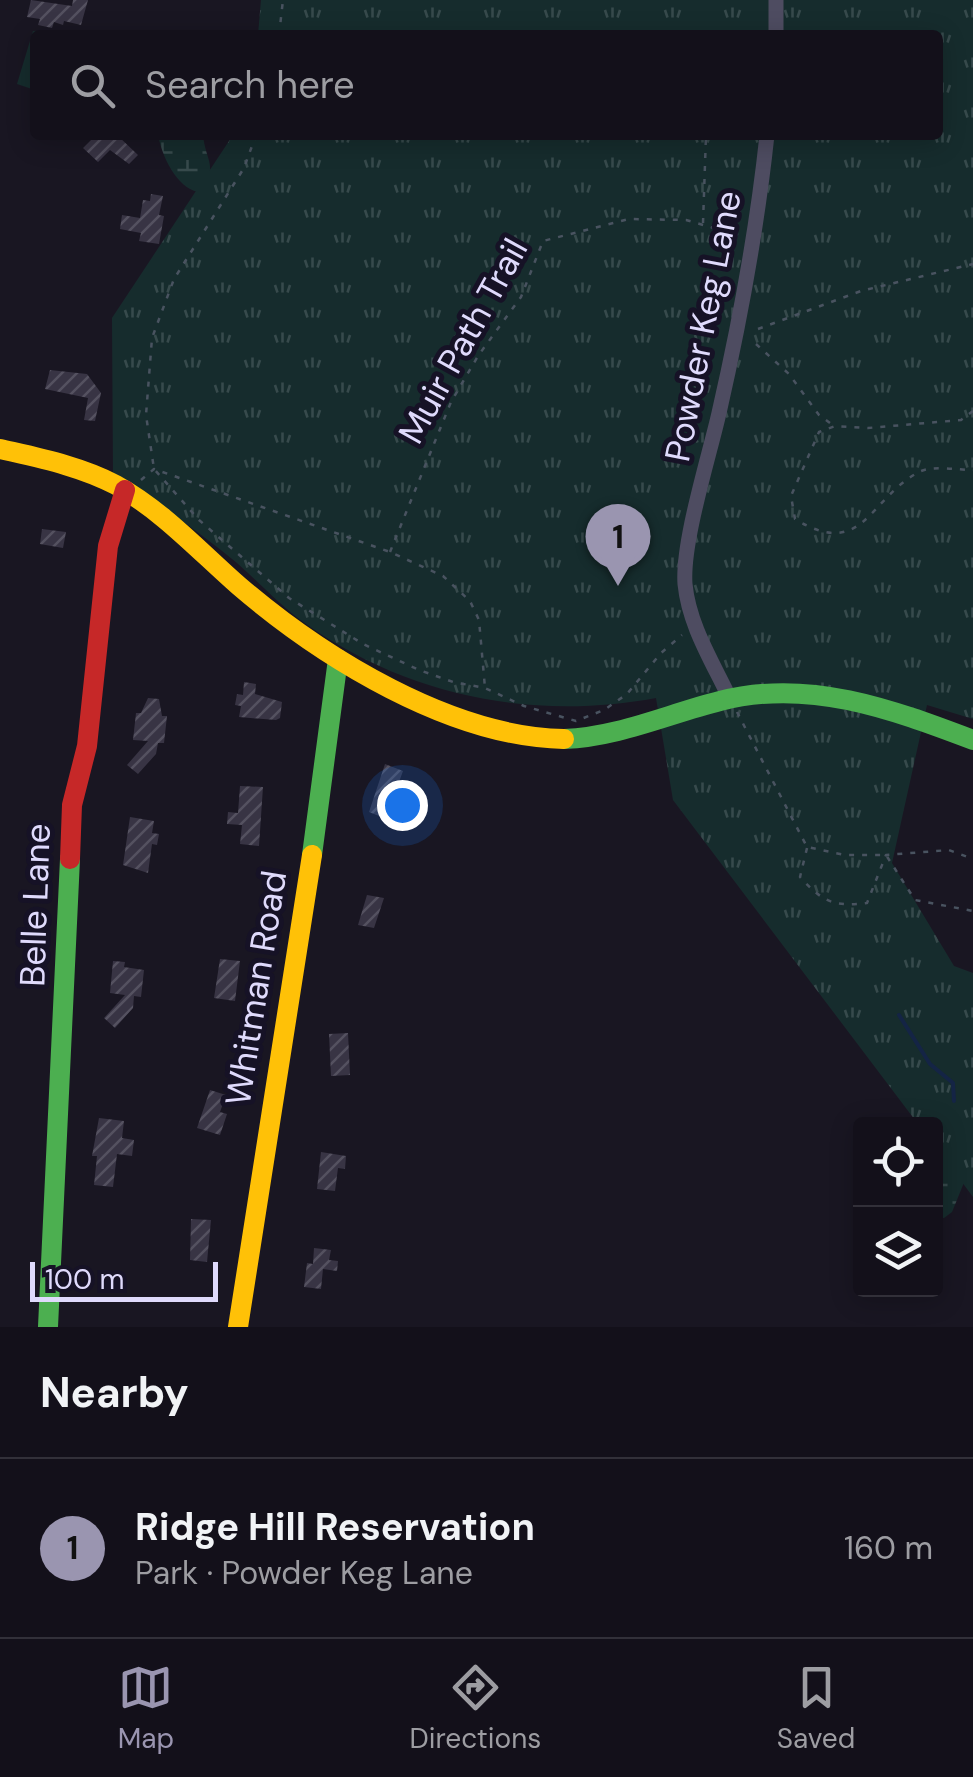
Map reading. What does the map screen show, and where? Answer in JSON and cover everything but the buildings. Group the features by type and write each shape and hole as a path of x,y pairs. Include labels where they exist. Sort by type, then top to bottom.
{"street":[{"path":"776,0 776,30"},
{"name":"Powder Keg Lane","path":"729,697 694,624 685,579 686,558 736,339 766,140"},
{"path":"0,450 94,475 124,490 255,599 338,660 434,706 487,726 540,738 572,739 729,697 775,692 820,694 881,706 973,740"},
{"name":"Belle Lane","path":"48,1327 72,805 87,746 108,546 124,490"},
{"name":"Whitman Road","path":"238,1327 327,756 338,660"}],"path":[{"path":"280,30 283,0"},
{"path":"254,140 244,168 174,279 152,338 146,416 154,469 199,520 289,598 364,644 452,682 485,688 524,706 576,722 627,694 661,653 694,624"},
{"path":"703,225 706,140"},
{"name":"Muir Path Trail","path":"390,552 452,402 478,356 522,297 543,240 629,219 686,220 754,239"},
{"path":"758,329 861,291 973,264"},
{"path":"756,344 788,374 819,415 835,426"},
{"path":"973,411 961,420 868,428 835,426 819,432 791,496 795,519 819,534 847,532 872,516 890,494 922,470 973,470"},
{"path":"124,490 154,469"},
{"path":"154,469 390,552 443,576 470,601 479,620 485,688"},
{"path":"729,697 807,847 800,877 819,898 843,906 867,903 886,854"},
{"path":"807,847 845,856 949,850 973,859"},
{"path":"886,854 915,900 973,911"}],"green space":[{"path":"261,0 973,0 973,719 927,705 892,863 954,966 973,973 973,1197 943,1156 943,1117 913,1117 673,800 656,698 564,706 518,704 473,697 386,669 306,624 222,551 113,473 112,318 230,140 943,140 943,30 258,30"},
{"path":"30,41 30,88 17,84"},
{"path":"159,140 204,140 210,170 198,192 183,184"},
{"path":"943,1139 965,1180 952,1212 944,1218"}],"waterway":[{"path":"899,1015 930,1064 953,1083 954,1101"}],"traffic: fast":[{"path":"312,855 338,659"},
{"path":"564,739 623,730 720,701 785,693 849,700 973,740"},
{"path":"48,1327 70,859"}],"traffic: slow":[{"path":"0,449 88,473 133,495 272,613 349,666 391,689 477,724 521,735 564,739"},
{"path":"238,1327 312,855"}],"traffic: jam":[{"path":"70,859 72,805 87,746 108,546 125,490"}],"place":[{"name":"Ridge Hill Reservation","path":"618,586"}]}
